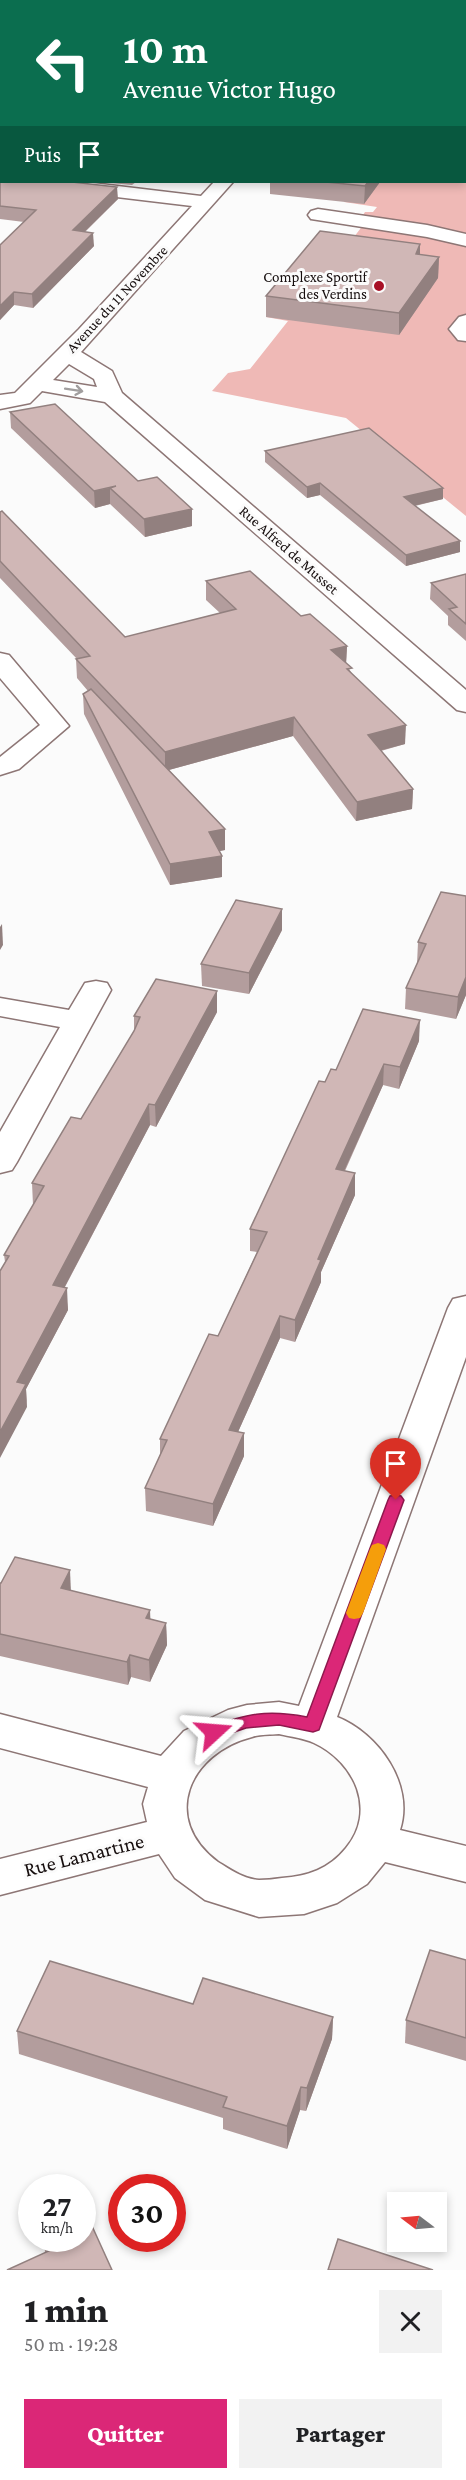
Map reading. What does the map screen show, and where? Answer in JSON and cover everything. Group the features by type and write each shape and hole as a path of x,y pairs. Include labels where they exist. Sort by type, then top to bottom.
{"street":[{"path":"49,183 206,202"},
{"name":"Avenue du 11 Novembre","path":"0,402 22,398 37,384 223,183"},
{"path":"318,215 427,231 466,240"},
{"path":"466,321 460,329 466,335"},
{"name":"Rue Alfred de Musset","path":"67,353 104,376 112,396 466,704"},
{"path":"37,384 112,396"},
{"path":"0,661 55,726 9,763 0,767"},
{"path":"0,1162 96,990"},
{"path":"0,1007 78,1021"},
{"path":"313,1725 466,1308"},
{"path":"279,1718 313,1725 342,1739 366,1760 380,1786 384,1814 376,1842 356,1869 326,1889 288,1899 249,1897 213,1884 184,1862 168,1834 163,1804 170,1776 187,1751 214,1732 245,1721 279,1718"},
{"path":"0,1731 170,1776"},
{"name":"Rue Lamartine","path":"0,1877 168,1834"},
{"path":"376,1842 466,1864"}],"shaded area":[{"name":"Complexe Sportif des Verdins","path":"332,183 466,183 466,516 346,418 212,391 228,373 250,369 288,321 266,317 341,254 370,216 363,215 365,212 373,212 377,207 344,202 357,186"}],"building":[{"path":"0,183 81,183 117,187 73,230 93,233 32,294 14,292 0,306 0,245 36,210 0,206"},
{"path":"336,183 367,183 365,186"},
{"path":"320,231 420,244 416,254 439,257 399,313 266,296"},
{"path":"55,404 138,481 157,477 192,509 144,519 110,488 116,486 94,491 10,412"},
{"path":"369,428 443,488 404,497 460,541 406,555 320,483 307,487 265,451"},
{"path":"2,511 125,637 236,609 206,581 250,571 301,616 310,614 347,646 331,650 352,668 347,669 406,725 368,735 413,789 357,802 294,717 165,752 76,659 90,656 0,561 0,512"},
{"path":"466,574 466,624 449,609 457,607 431,583"},
{"path":"91,689 225,829 209,832 222,856 170,864 83,694"},
{"path":"441,892 466,896 466,977 458,997 406,988 426,944 418,942"},
{"path":"236,900 282,909 249,973 201,964"},
{"path":"156,979 217,991 155,1105 149,1104 53,1285 67,1288 17,1382 26,1384 0,1432 0,1271 9,1256 4,1255 44,1186 32,1183 71,1117 81,1119 134,1031 140,1017 134,1016"},
{"path":"363,1009 420,1020 400,1067 384,1064 336,1169 355,1173 295,1320 280,1316 229,1430 244,1433 213,1504 145,1488 167,1440 160,1439 209,1334 218,1336 267,1232 250,1229 319,1081 325,1082 331,1069 336,1070"},
{"path":"15,1557 70,1570 61,1588 150,1610 146,1618 166,1623 149,1660 130,1655 127,1662 0,1634 0,1583"},
{"path":"430,1950 466,1960 466,2038 406,2020"},
{"path":"50,1961 193,2004 203,1978 333,2017 307,2088 301,2087 287,2126 223,2107 227,2097 17,2031"},
{"path":"96,2235 112,2270 7,2270 47,2252 96,2252"},
{"path":"338,2239 433,2270 328,2270"}],"slow traffic":[{"path":"354,1613 378,1549"}],"place":[{"name":"Complexe Sportif des Verdins","path":"379,286"}],"route":[{"path":"214,1732 245,1721 279,1718 313,1725 396,1500"}]}
